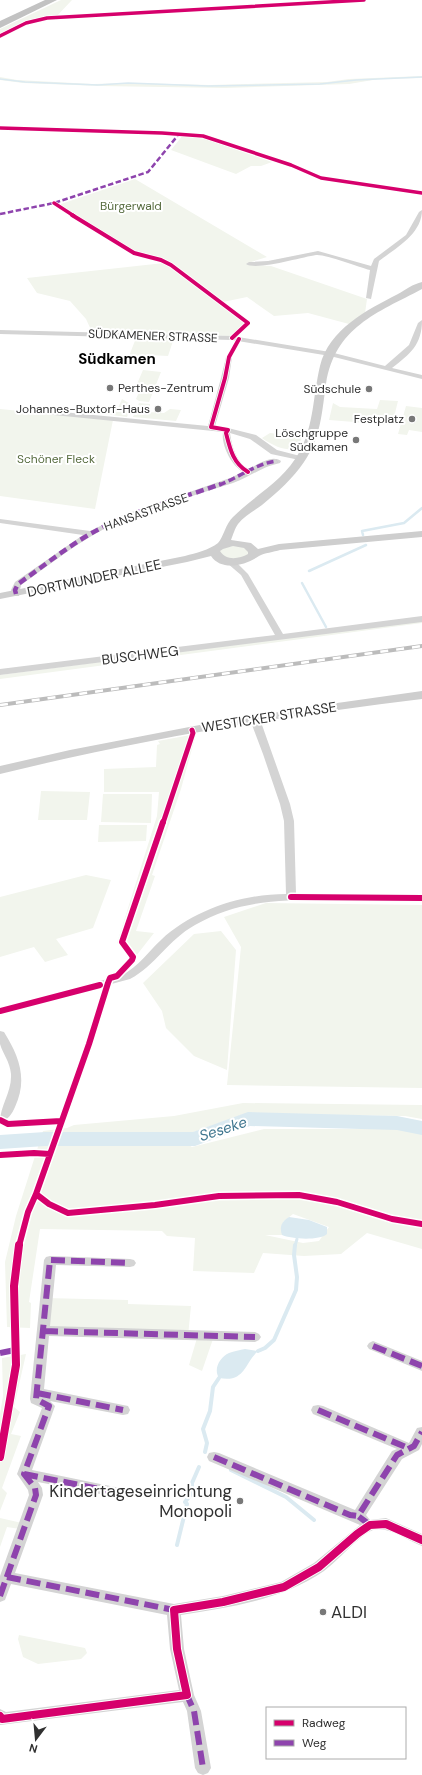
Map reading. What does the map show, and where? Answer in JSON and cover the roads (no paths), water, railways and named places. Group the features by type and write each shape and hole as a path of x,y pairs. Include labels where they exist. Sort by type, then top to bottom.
{"highway":[{"path":"0,18 38,0"},
{"path":"0,25 52,0"}],"main road":[{"path":"224,544 230,529 236,520 260,502 282,482 302,456 316,427 323,374 330,354 340,336 348,328 375,310 422,285"},
{"path":"230,529 238,543 250,553"},
{"path":"238,543 224,544 216,548 216,554 230,562 250,553 279,547 422,534"},
{"name":"DORTMUNDER ALLEE","path":"0,596 216,554"},
{"name":"WESTICKER STRASSE","path":"0,770 77,753 253,719 422,695"}],"street":[{"path":"369,298 373,269 376,260 408,236 422,212"},
{"path":"249,264 268,263 318,253 373,269"},
{"path":"386,369 404,355 412,345 417,337 422,322"},
{"name":"SÜDKAMENER STRASSE","path":"0,332 232,338 330,354 422,377"},
{"path":"211,427 225,378 229,357"},
{"path":"24,410 211,427 253,437 274,452 283,456 302,456"},
{"path":"228,430 226,433 231,455 237,464 248,472"},
{"name":"HANSASTRASSE","path":"16,594 15,590 18,584 91,534 126,517 214,487 268,462 277,461"},
{"path":"0,521 91,534"},
{"path":"244,574 250,553"},
{"path":"230,562 244,574 281,637"},
{"name":"BUSCHWEG","path":"0,672 422,618"},
{"path":"253,719 257,724 268,754 285,804 289,822 291,897"},
{"path":"0,1011 100,985 137,972 165,942 198,918 248,901 265,898 291,897 422,898"},
{"path":"0,1035 13,1057 17,1074 16,1088 10,1106 6,1114 0,1118"},
{"path":"24,1474 49,1406 36,1399 50,1260 130,1263"},
{"path":"44,1331 255,1337"},
{"path":"373,1346 422,1366"},
{"path":"37,1393 123,1410"},
{"path":"318,1410 408,1448"},
{"path":"358,1516 397,1455 414,1446 422,1432"},
{"path":"214,1457 350,1515 358,1516 370,1525"},
{"path":"24,1474 115,1492"},
{"path":"0,1596 36,1495 35,1488 24,1474"},
{"path":"7,1577 174,1610 223,1602 284,1587 319,1567 356,1534 370,1525 386,1524 422,1540"},
{"path":"174,1610 177,1649 187,1695 194,1711 204,1768"},
{"path":"0,1716 2,1719 187,1695"}],"waterway":[{"path":"0,79 25,82 98,85 128,83 208,86 320,84 356,80 422,77"},
{"path":"363,535 362,531 404,523 422,508"},
{"path":"309,571 366,545"},
{"path":"302,583 326,627"},
{"name":"Seseke","path":"0,1142 45,1139 195,1139 248,1119 397,1123 422,1128"},
{"path":"295,1246 297,1239"},
{"path":"258,1351 265,1348 274,1340 296,1290 297,1277 294,1255 295,1245"},
{"path":"205,1452 207,1443 203,1429 210,1411 213,1387 219,1378"},
{"path":"177,1545 187,1504 185,1502 192,1493 192,1483 199,1467"},
{"path":"231,1470 286,1497 314,1520"}],"railway":[{"path":"0,705 422,646"}],"place":[{"name":"Perthes-Zentrum","path":"110,388"},
{"name":"Südschule","path":"369,389"},
{"name":"Johannes-Buxtorf-Haus","path":"158,409"},
{"name":"Festplatz","path":"412,419"},
{"name":"Löschgruppe Südkamen","path":"356,440"},
{"name":"Kindertageseinrichtung Monopoli","path":"240,1501"},
{"name":"ALDI","path":"323,1612"}],"district":[{"name":"Südkamen","path":"117,359"}],"park label":[{"name":"Bürgerwald","path":"131,206"},
{"name":"Schöner Fleck","path":"56,459"}]}
